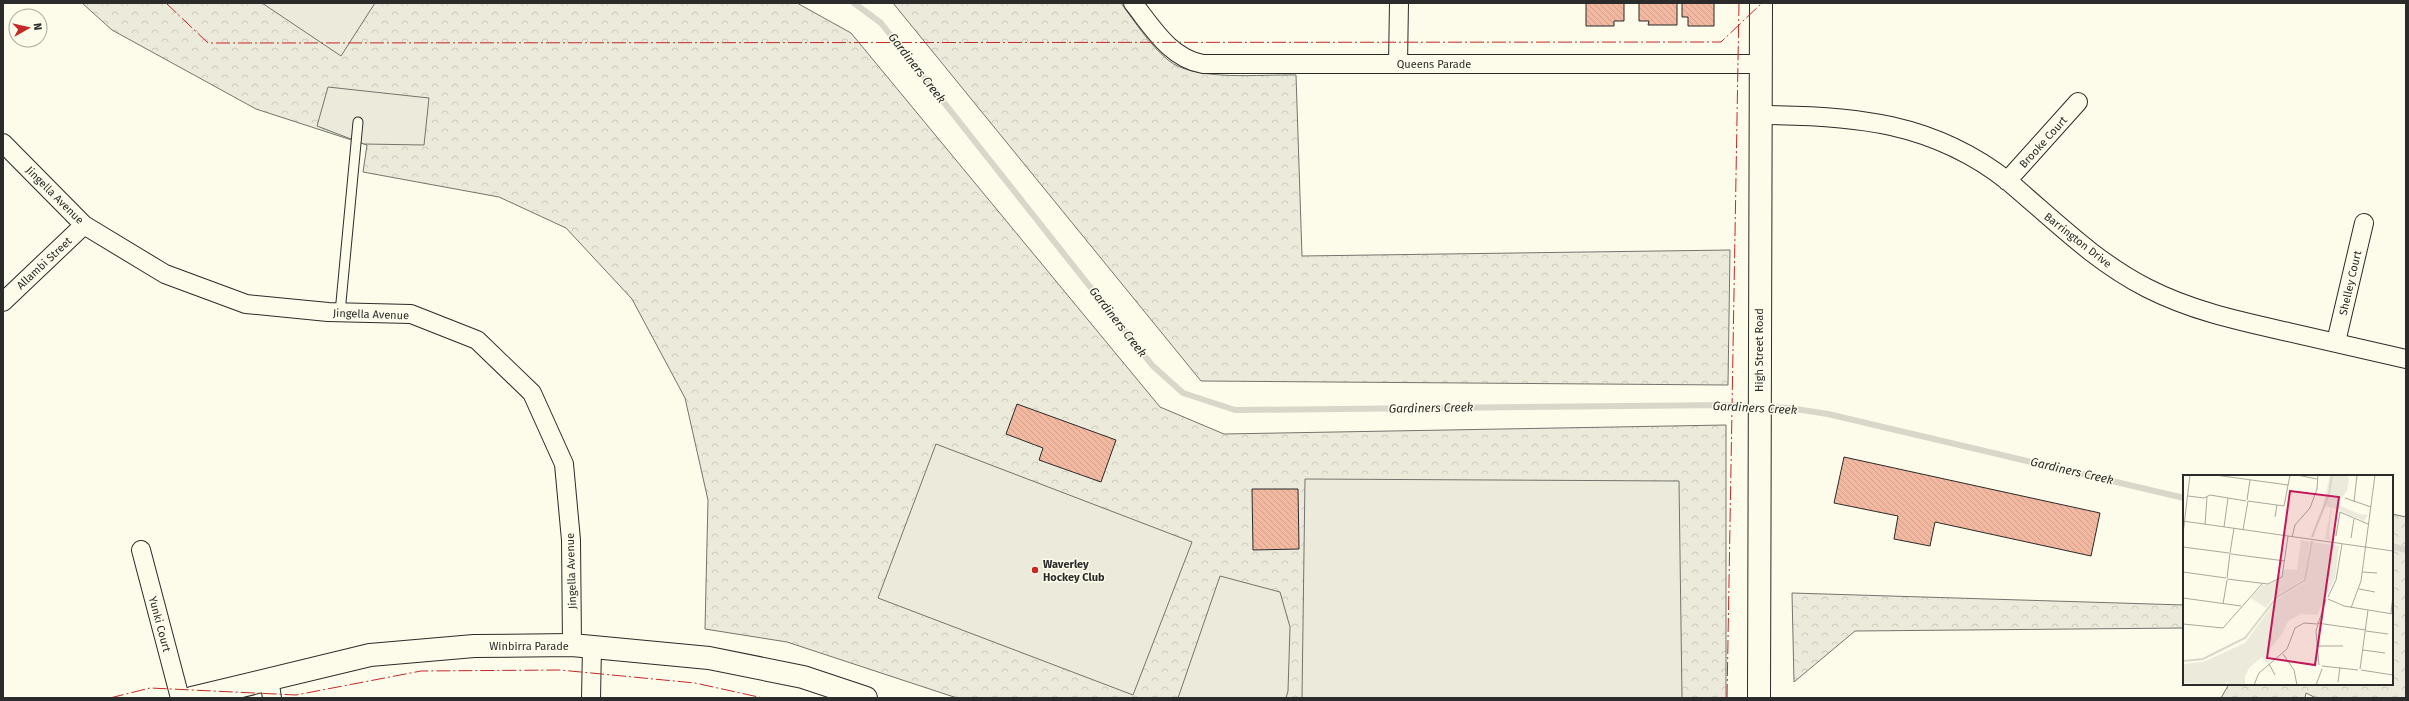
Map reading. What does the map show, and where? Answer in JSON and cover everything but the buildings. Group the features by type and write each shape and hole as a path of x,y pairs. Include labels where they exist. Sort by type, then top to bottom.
{"main road":[{"name":"High Street Road","path":"1759,698 1758,433 1761,3"},
{"name":"Winbirra Parade","path":"192,698 271,688 370,655 474,646 582,646 709,658 803,677 866,698"}],"street":[{"name":"Queens Parade","path":"1133,3 1172,50 1193,62 1219,65 1761,64"},
{"path":"1398,64 1399,3"},
{"name":"Brooke Court","path":"2007,181 2078,102"},
{"name":"Barrington Drive","path":"1761,115 1831,116 1889,124 1911,131 1960,151 2007,181 2104,262 2127,277 2164,297 2202,311 2406,359"},
{"name":"Jingella Avenue","path":"3,142 84,225 165,274 246,304 340,312 411,314 477,340 532,393 564,464 582,646 592,698"},
{"name":"Shelley Court","path":"2336,342 2364,223"},
{"name":"Allambi Street","path":"3,302 84,225"},
{"name":"Yunki Court","path":"141,550 180,698"}],"lane":[{"path":"340,312 358,122"}],"green space":[{"path":"82,3 797,3 851,33 1160,407 1224,434 1726,425 1726,698 957,698 787,642 705,629 708,500 685,398 632,299 566,228 499,197 363,172 367,145 256,109 112,30"},
{"path":"262,3 375,3 341,56"},
{"path":"893,3 1121,3 1143,33 1161,54 1180,67 1211,74 1247,76 1296,75 1302,256 1730,250 1728,385 1201,381"},
{"name":"Waverley Hockey Club","path":"936,444 1192,542 1133,695 878,598"},
{"path":"1305,479 1679,481 1682,698 1302,698"},
{"path":"2393,514 2406,517 2406,698 2316,698 2306,693 2305,698 2221,698 2228,685 2393,685"},
{"path":"1792,593 2183,605 2183,628 1855,631 1794,682"}],"shaded area":[{"path":"328,87 429,98 424,145 364,144 317,126"},
{"path":"1220,576 1280,592 1290,627 1288,691 1286,698 1178,698"}],"waterway":[{"name":"Gardiners Creek","path":"854,3 881,23 1152,365 1183,393 1235,410 1725,405 1789,408 1828,414 2183,498"},
{"name":"Gardiners Creek","path":"2393,546 2406,550"}],"power":[{"path":"166,3 208,43 1721,42 1762,3"},
{"path":"1727,698 1739,3"},
{"path":"110,698 150,688 296,695 421,671 560,670 695,683 763,698"}],"place":[{"name":"Waverley Hockey Club","path":"1035,570"}]}
